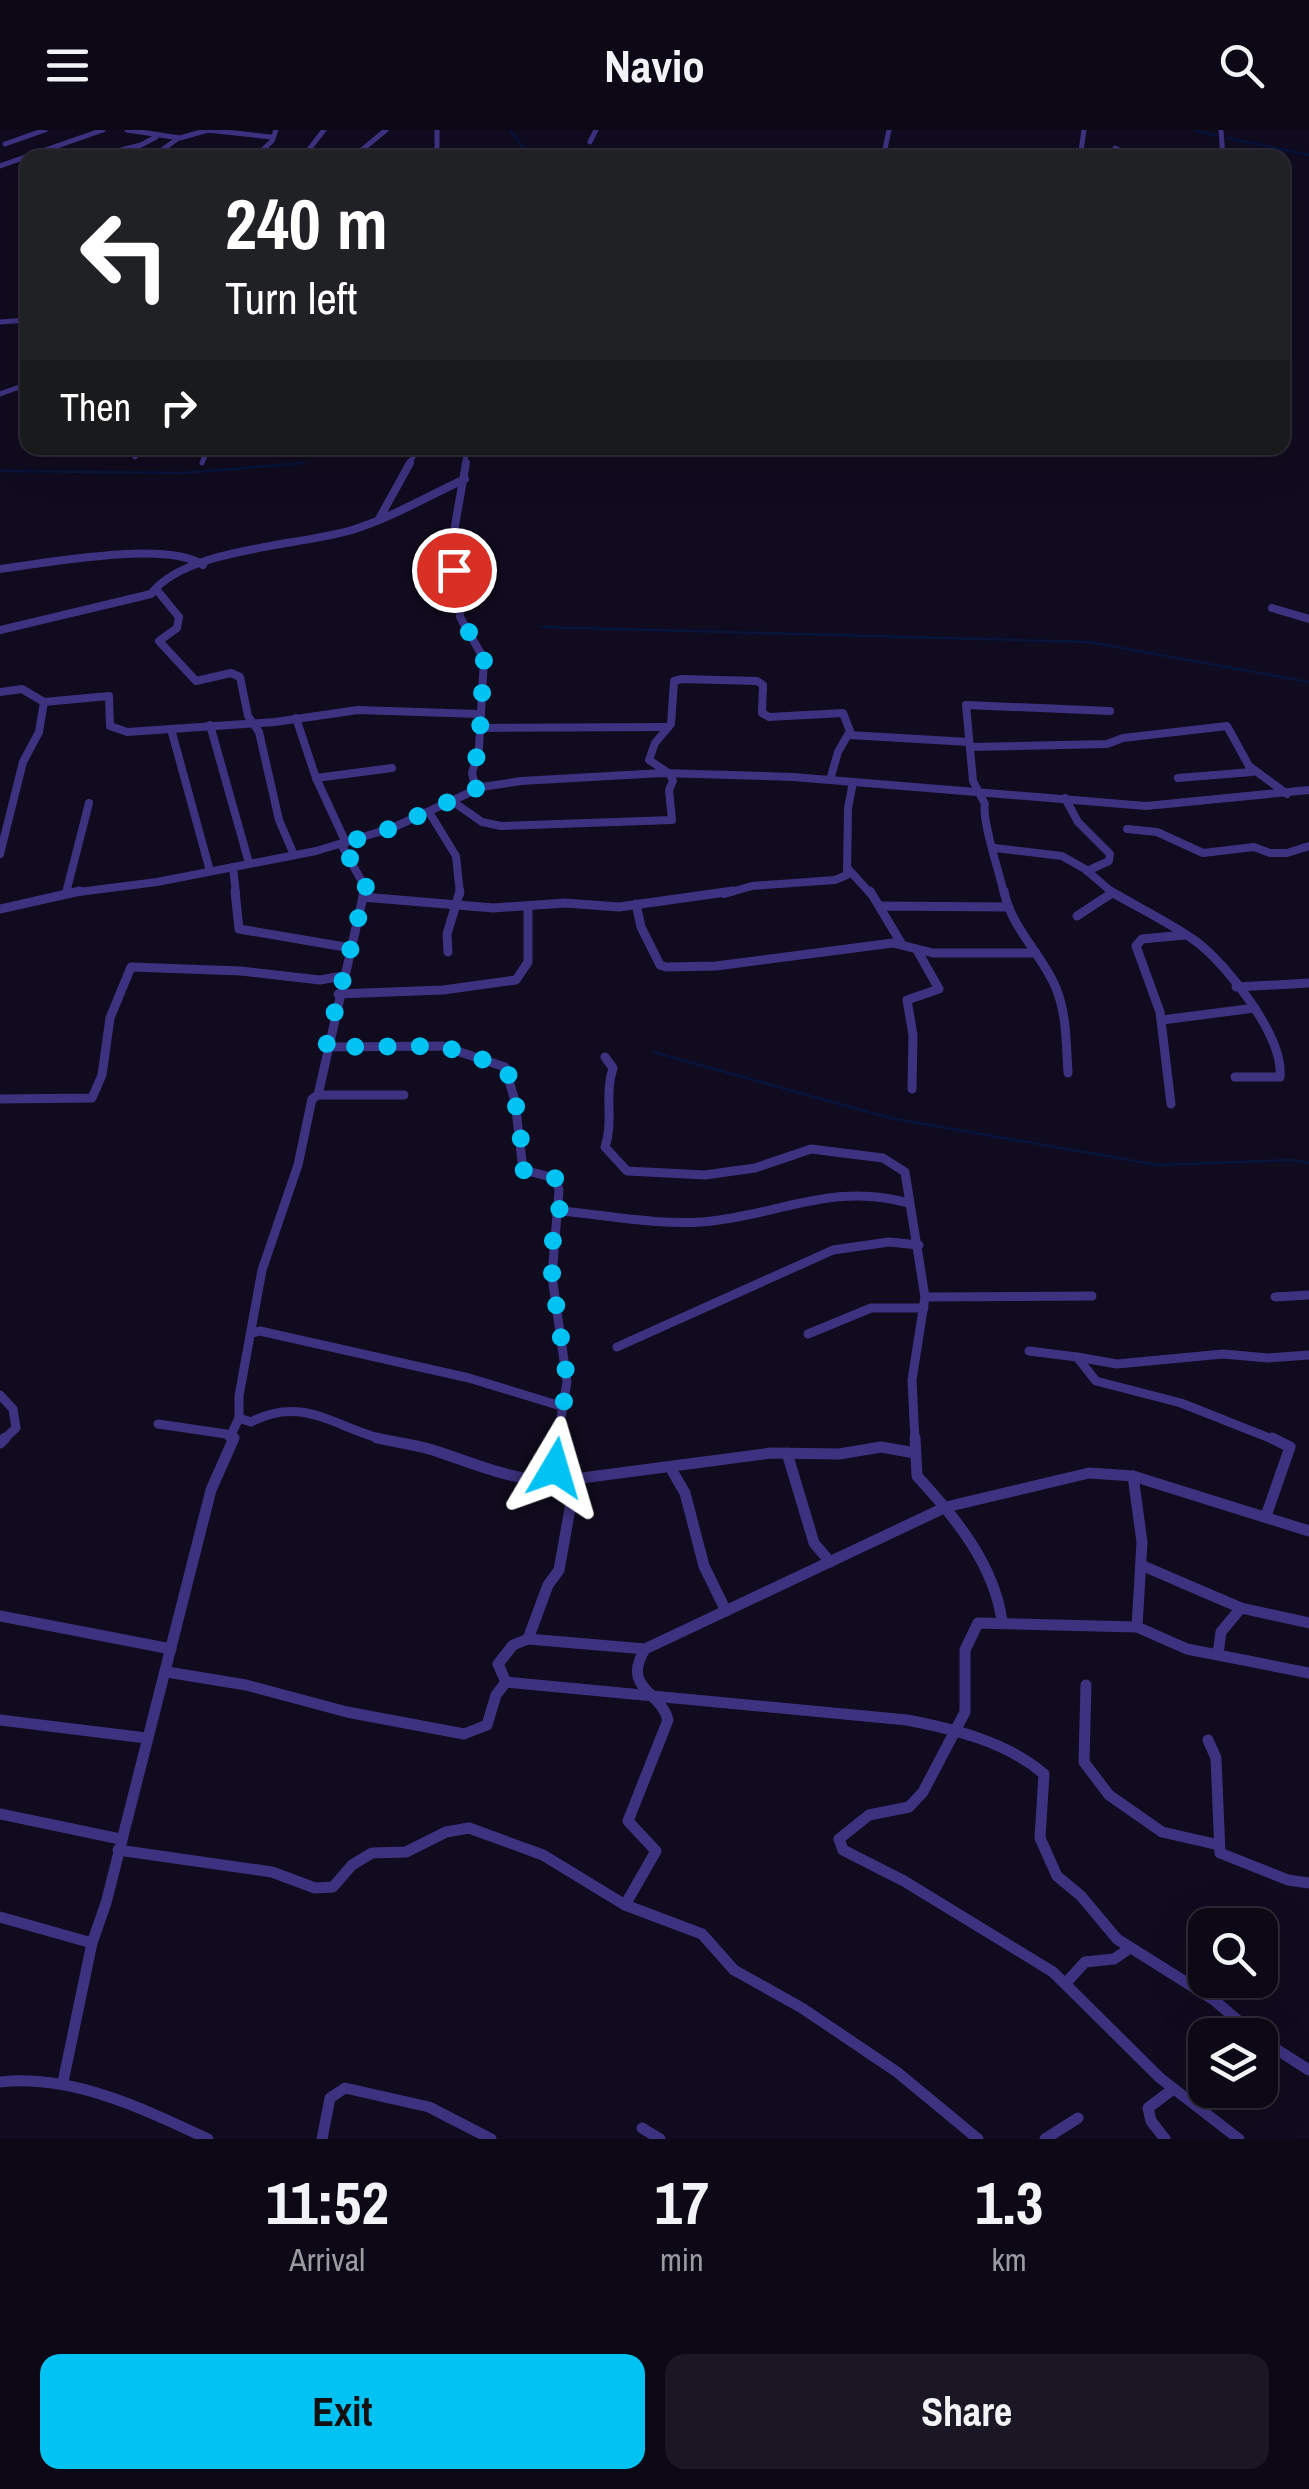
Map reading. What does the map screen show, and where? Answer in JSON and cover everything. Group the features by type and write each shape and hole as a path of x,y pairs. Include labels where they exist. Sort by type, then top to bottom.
{"street":[{"path":"2,143 46,130"},
{"path":"45,150 103,130"},
{"path":"127,130 180,138"},
{"path":"163,150 180,138 208,130 271,138"},
{"path":"263,150 272,142 276,130"},
{"path":"309,150 324,130"},
{"path":"362,150 386,130"},
{"path":"590,142 596,130"},
{"path":"120,150 143,147 156,136"},
{"path":"1116,148 1120,150"},
{"path":"202,463 205,455"},
{"path":"378,520 414,455"},
{"path":"466,455 465,480 456,512 454,570 460,616 484,659 485,686 477,728 479,748 472,773 476,789"},
{"path":"0,630 152,594 159,580 251,547 294,544 378,520 465,480"},
{"path":"0,569 124,555 190,556 203,565"},
{"path":"156,588 179,617 177,628 159,640 190,678 238,674 259,732 279,820 294,855"},
{"path":"1272,608 1309,618"},
{"path":"670,774 648,760 654,743 672,719 674,681 728,678 761,682 765,716 838,712 847,716 849,735 838,752 830,780"},
{"path":"0,692 22,689 44,702 108,696 110,726 127,732 358,710 478,714"},
{"path":"0,854 13,792 39,732 44,702"},
{"path":"1068,1073 1064,1014 1055,985 1007,908 994,848 982,815 985,804 974,792 971,721 966,705 1110,711"},
{"path":"296,718 316,778 366,887 338,994 318,1095"},
{"path":"210,725 249,863"},
{"path":"849,735 970,744 1107,744 1123,738 1227,726 1255,772 1287,794"},
{"path":"477,728 668,727"},
{"path":"171,729 210,872"},
{"path":"316,778 392,768"},
{"path":"1178,778 1230,770 1255,772"},
{"path":"452,801 482,822 502,826 666,822 672,820 670,774"},
{"path":"0,908 66,893 210,872 344,844 429,812 476,789 521,781 670,774 830,780 1146,806 1309,790"},
{"path":"853,782 845,807 850,870 866,885 901,944"},
{"path":"1065,798 1078,822 1110,854 1109,861 1087,871"},
{"path":"66,893 88,803"},
{"path":"429,812 444,830 458,859 458,904 445,934 448,952"},
{"path":"1126,829 1157,832 1203,853 1254,846 1270,853 1287,853 1309,846"},
{"path":"994,848 1058,855 1087,871 1112,894 1146,908 1210,954 1255,1008 1272,1038 1281,1076 1236,1077"},
{"path":"232,867 239,929 351,948"},
{"path":"363,898 493,908 636,904 716,896 752,886 835,880 850,870"},
{"path":"1078,916 1112,894"},
{"path":"636,904 636,914 655,955 660,965 666,967 716,966 901,944 918,950 1036,953"},
{"path":"338,994 443,990 516,980 528,962 528,906"},
{"path":"879,906 1007,908"},
{"path":"1170,1104 1162,1020 1148,973 1136,952 1142,939 1185,936"},
{"path":"912,1089 912,1035 907,1000 938,988 918,950"},
{"path":"0,1099 92,1098 104,1074 106,1035 131,967 242,971 320,980 344,976"},
{"path":"1236,987 1309,982"},
{"path":"1162,1020 1255,1008"},
{"path":"326,1047 442,1046 505,1067 515,1084 513,1102 523,1170 555,1178 562,1198 553,1237 552,1276 567,1364 556,1452 558,1481"},
{"path":"605,1057 612,1068 606,1089 609,1136 605,1148 627,1171 648,1176 718,1174 756,1168 804,1149 865,1154 902,1168 919,1245 924,1303 912,1380 915,1454 921,1483 946,1508 994,1581 1002,1621"},
{"path":"231,1435 239,1418 238,1396 262,1270 298,1164 312,1100 318,1095 404,1095"},
{"path":"560,1211 701,1222 832,1195 908,1203"},
{"path":"618,1347 643,1342 666,1322 702,1310 752,1281 839,1246 882,1240 919,1245"},
{"path":"808,1334 871,1308 987,1296 1026,1300 1092,1296"},
{"path":"1275,1297 1309,1296"},
{"path":"252,1334 260,1331 326,1343 564,1406"},
{"path":"1029,1351 1117,1364 1223,1354 1268,1358 1309,1355"},
{"path":"1076,1357 1096,1381 1181,1402 1290,1447 1266,1516"},
{"path":"0,1394 13,1408 16,1428 0,1443"},
{"path":"239,1418 251,1422 274,1410 301,1411 376,1438 531,1481 575,1481 788,1453 839,1454 882,1447 915,1454"},
{"path":"158,1424 231,1435"},
{"path":"63,2082 92,1943 106,1903 212,1490 234,1439 231,1435"},
{"path":"788,1453 814,1543 830,1562"},
{"path":"670,1466 685,1493 704,1566 726,1611"},
{"path":"506,1682 498,1664 506,1652 528,1639 645,1649 946,1508 1089,1473 1132,1476 1309,1531"},
{"path":"1132,1476 1142,1542 1137,1627"},
{"path":"528,1639 543,1596 559,1570 575,1481"},
{"path":"1141,1565 1241,1608 1309,1624"},
{"path":"1218,1654 1221,1632 1241,1608"},
{"path":"0,1616 171,1649"},
{"path":"1239,2139 1125,2047 1066,1984 977,1923 949,1912 904,1881 844,1850 839,1839 869,1816 909,1807 923,1792 967,1703 964,1661 968,1637 978,1623 1137,1627 1178,1646 1309,1673"},
{"path":"625,1905 656,1851 650,1840 635,1832 628,1821 668,1720 666,1712 645,1696 638,1665 645,1649"},
{"path":"166,1672 246,1685 310,1704 464,1734 481,1732 490,1723 496,1694 506,1682"},
{"path":"506,1682 821,1711 957,1728 1042,1770 1045,1783 1040,1838 1056,1873 1130,1948 1214,2000 1235,2018"},
{"path":"1086,1685 1084,1762 1109,1795 1162,1832 1219,1844"},
{"path":"0,1720 146,1738"},
{"path":"1208,1740 1216,1758 1219,1844 1226,1858 1309,1883"},
{"path":"0,1814 119,1844 272,1872 315,1888 333,1887 352,1865 372,1853 406,1852 446,1832 470,1828 543,1855 625,1905 702,1934 734,1970 802,2008 885,2064 978,2139"},
{"path":"0,1918 92,1943"},
{"path":"1066,1984 1085,1962 1114,1959 1130,1948"},
{"path":"1278,2050 1309,2070"},
{"path":"0,2082 20,2077 63,2082 208,2139"},
{"path":"322,2139 330,2098 345,2088 429,2107 491,2139"},
{"path":"1165,2139 1151,2121 1148,2108 1174,2089"},
{"path":"1044,2139 1078,2118"},
{"path":"642,2128 660,2139"}],"waterway":[{"path":"510,130 525,150"},
{"path":"1194,130 1217,136"},
{"path":"1228,138 1285,150"},
{"path":"1290,151 1309,155"},
{"path":"0,471 183,473 304,463"},
{"path":"541,627 1089,642 1309,682"},
{"path":"653,1052 890,1118 1158,1165 1291,1160 1309,1163"}],"route":[{"path":"454,570 460,616 484,659 479,748 472,773 476,789 392,828 342,844 366,887 326,1047 442,1046 505,1067 515,1084 513,1102 523,1170 555,1178 562,1198 553,1237 552,1276 567,1379 555,1468"}]}
